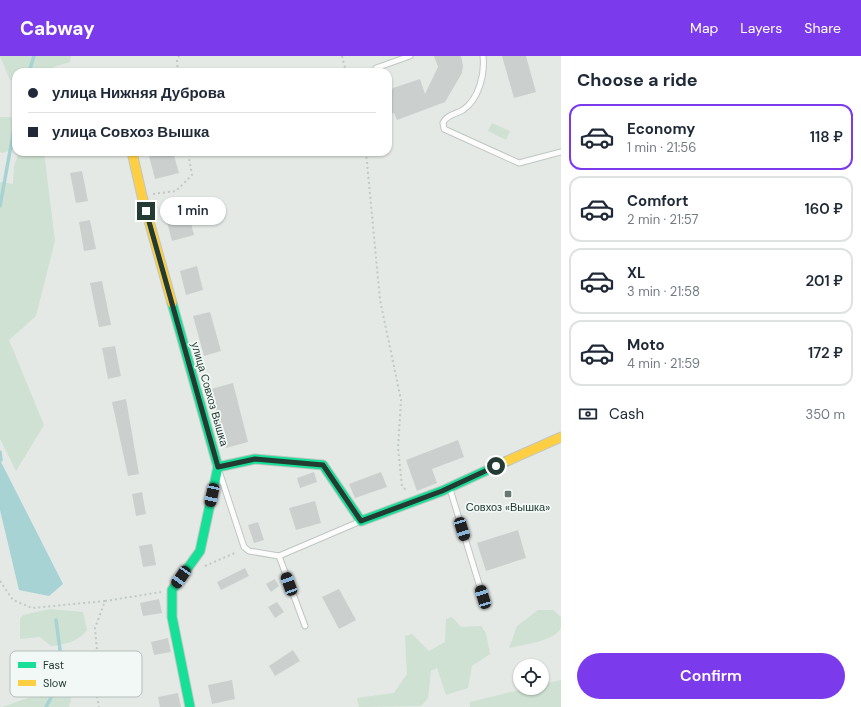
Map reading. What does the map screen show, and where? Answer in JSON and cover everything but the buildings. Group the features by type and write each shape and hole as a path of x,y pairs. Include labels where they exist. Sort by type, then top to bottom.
{"street":[{"name":"улица Совхоз Вышка","path":"133,156 142,196 218,467 200,551 172,590"},
{"path":"218,467 255,459 323,465 361,521 446,489 561,437"},
{"path":"172,590 172,617 190,707"}],"lane":[{"path":"376,68 410,56"},
{"path":"483,56 484,68 480,85 473,100 463,109 445,119 442,123 444,129 519,163 561,152"},
{"path":"218,467 244,547 249,551 279,556 361,521"},
{"path":"446,489 483,597"},
{"path":"279,556 305,626"}],"path":[{"path":"178,68 177,60 179,56"},
{"path":"342,56 345,68"},
{"path":"142,196 176,191 192,176 189,156"},
{"path":"366,156 380,300 401,400 398,448 402,486 417,500"},
{"path":"200,568 239,551 249,551"},
{"path":"0,581 13,600 32,608 105,601 172,590"},
{"path":"97,651 95,628 105,601"},
{"path":"97,697 99,707"}],"green space":[{"path":"0,56 71,56 70,62 51,68 12,68 12,80 10,80"},
{"path":"0,117 11,117 12,150 2,153 0,152"},
{"path":"492,123 510,131 506,140 488,131"},
{"path":"18,156 44,156 55,241 36,316 9,340 44,425 16,471 0,439 0,182 13,184 14,166"},
{"path":"50,609 83,612 87,630 76,640 51,646 40,637 20,639 20,619 23,615"},
{"path":"538,610 553,610 561,617 561,627 558,632 546,639 509,648 517,626"},
{"path":"452,617 461,627 481,626 486,633 490,654 472,666 468,688 446,695 437,668 431,671 428,698 421,706 359,707 357,698 394,693 407,674 405,636 412,634 429,651 445,642 446,619"},
{"path":"561,680 561,707 470,707 470,702 513,692 513,695 549,695 549,683"},
{"path":"31,697 71,697 69,707 2,707"}],"water":[{"path":"0,460 63,584 49,596 19,590 0,510"}],"waterway":[{"path":"30,68 34,56"},
{"path":"0,206 12,140"},
{"path":"0,452 1,460"},
{"path":"56,620 60,651"},
{"path":"46,707 51,697"}],"traffic: fast":[{"path":"172,303 218,467 200,551 172,590 172,617 190,707"},
{"path":"218,467 255,459 323,465 361,521 442,491 507,461"}],"traffic: slow":[{"path":"133,156 142,196 172,303"},
{"path":"507,461 561,437"}],"place":[{"name":"Совхоз «Вышка»","path":"508,494"}],"route":[{"path":"146,211 218,467 255,459 323,465 361,521 442,491 496,466"}]}
